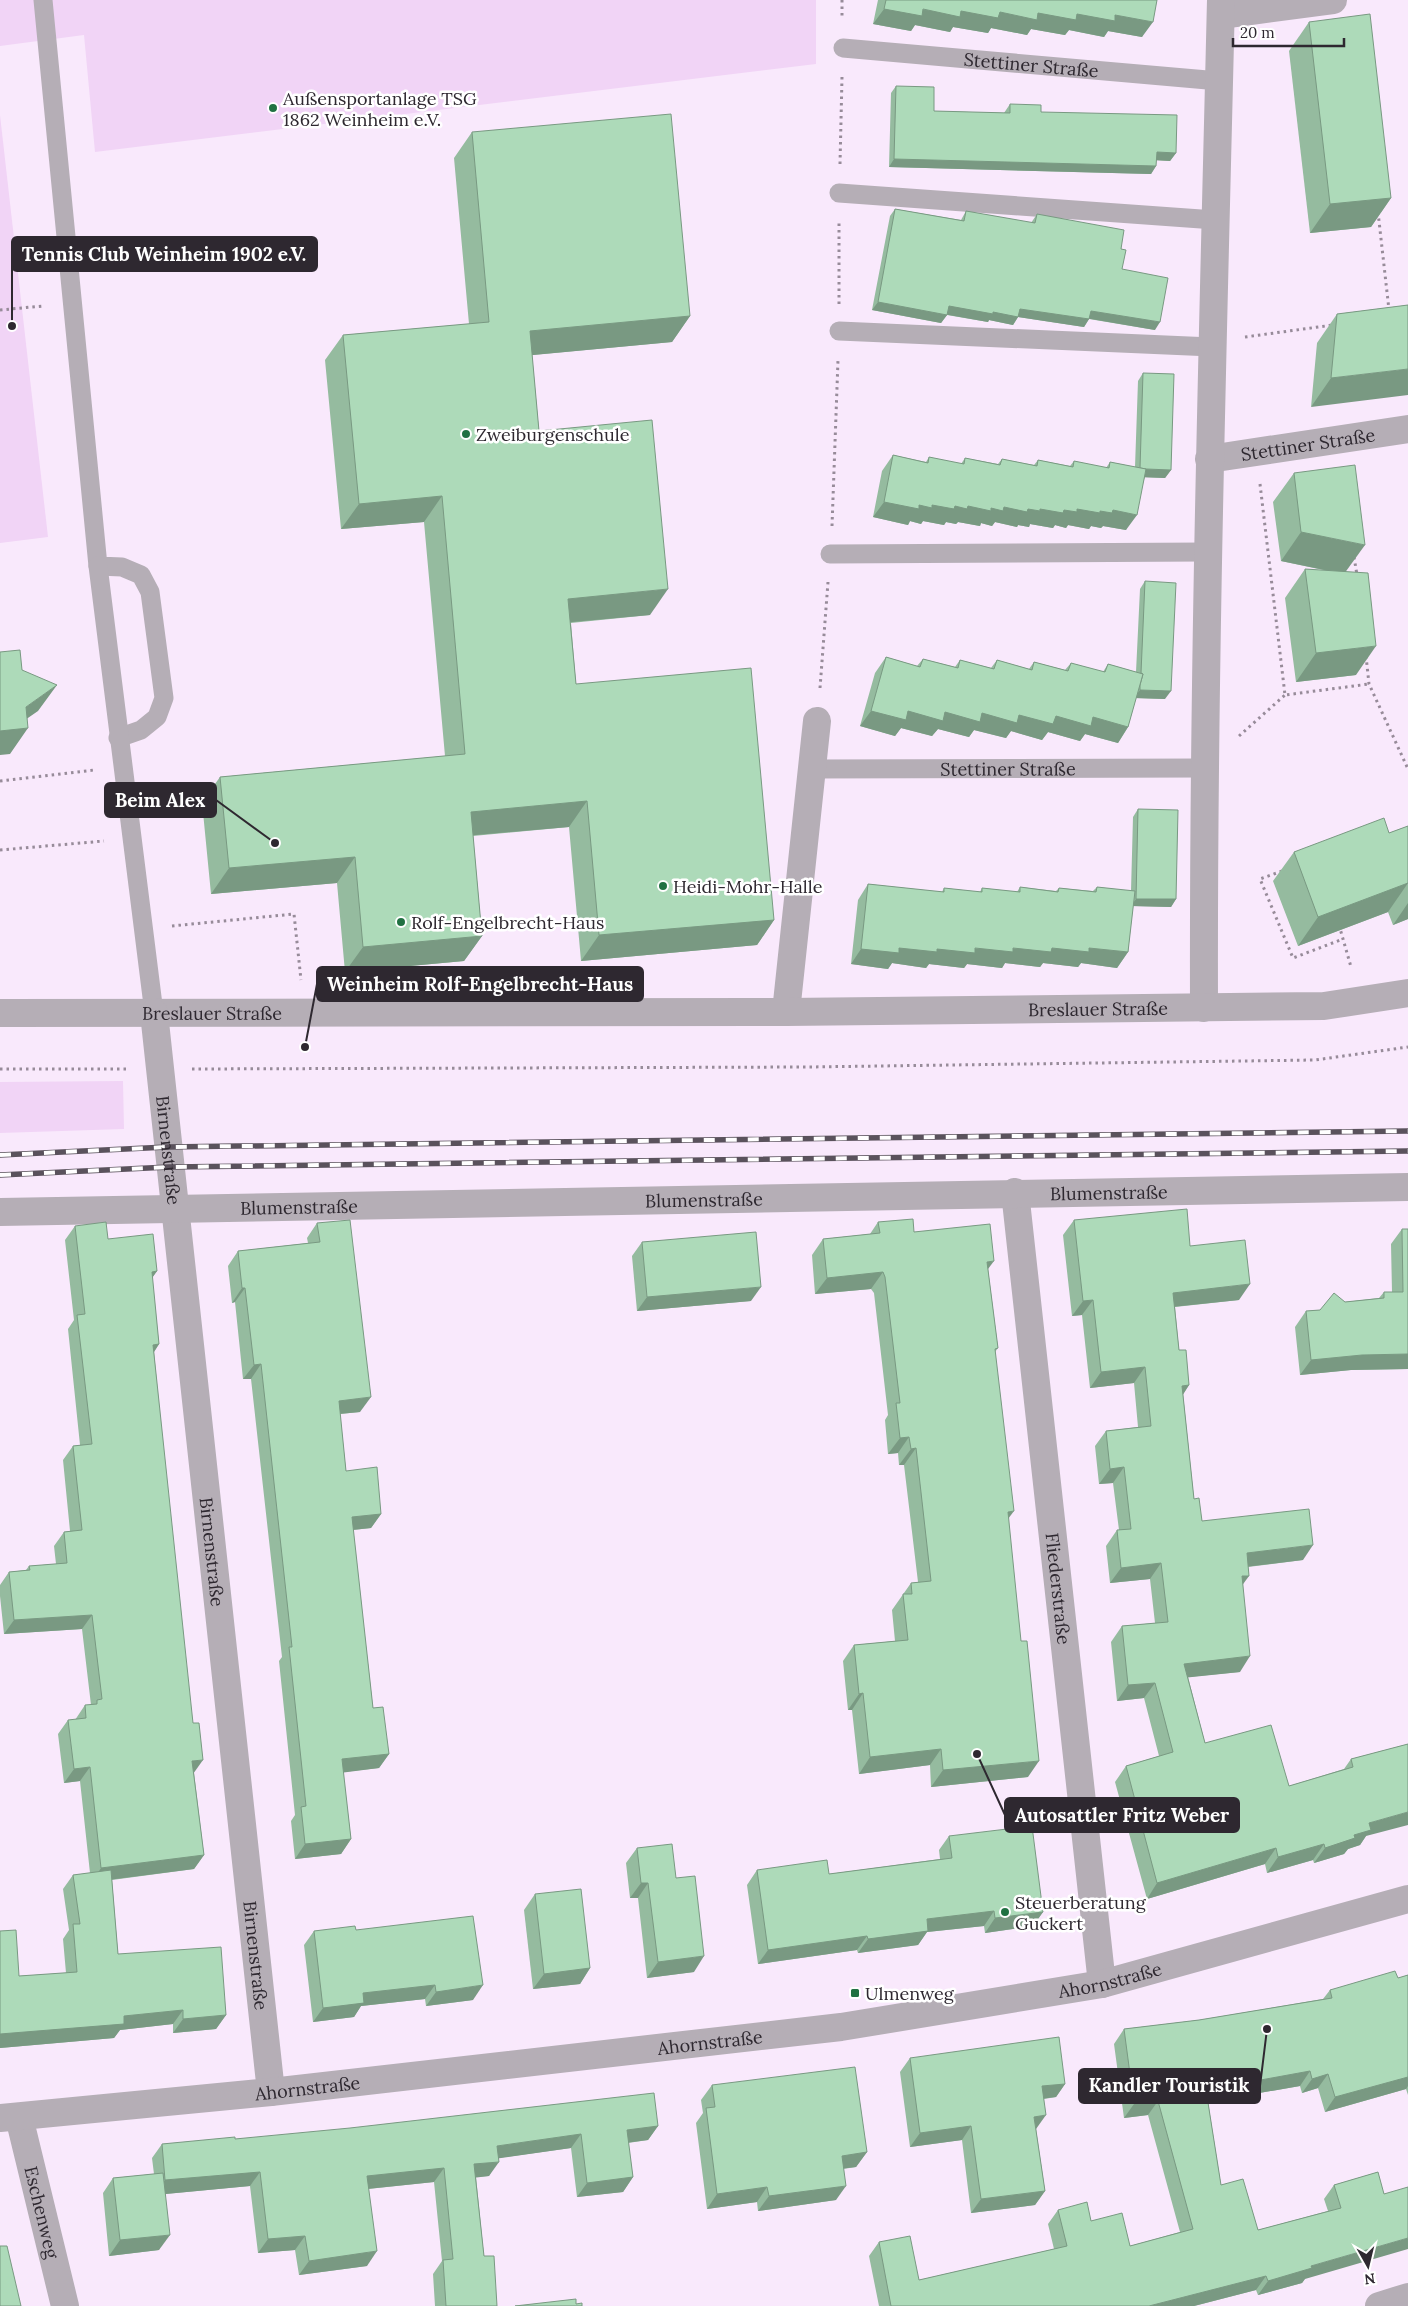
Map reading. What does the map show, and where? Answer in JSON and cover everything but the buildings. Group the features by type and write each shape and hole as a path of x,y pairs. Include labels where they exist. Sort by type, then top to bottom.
{"street":[{"path":"1204,1008 1206,552 1221,7 1333,0"},
{"name":"Stettiner Straße","path":"1209,459 1408,429"},
{"path":"786,1012 817,721"},
{"name":"Breslauer Straße","path":"0,1013 786,1012 1204,1008 1324,1006 1408,994"},
{"name":"Birnenstraße","path":"154,1013 271,2092"},
{"name":"Blumenstraße","path":"0,1212 175,1207 1408,1186"},
{"name":"Fliederstraße","path":"1015,1192 1102,1984"},
{"name":"Ahornstraße","path":"10,2118 271,2092 841,2027 1102,1984 1408,1899"},
{"name":"Eschenweg","path":"10,2118 65,2306"},
{"path":"1379,2306 1408,2298"}],"lane":[{"path":"43,0 98,566 118,738 154,1013"},
{"name":"Stettiner Straße","path":"842,48 1219,81"},
{"path":"839,193 1215,220"},
{"path":"839,331 1212,344"},
{"path":"830,554 1206,552"},
{"path":"98,566 122,567 141,575 150,592 164,698 157,717 141,730 118,738"},
{"name":"Stettiner Straße","path":"813,769 1204,768"}],"path":[{"path":"1378,209 1390,318"},
{"path":"0,310 73,302"},
{"path":"1212,344 1341,324"},
{"path":"1256,452 1285,695"},
{"path":"1353,547 1357,576"},
{"path":"1366,655 1369,684 1408,769"},
{"path":"1204,768 1285,695 1369,684"},
{"path":"0,781 122,767"},
{"path":"0,850 131,838"},
{"path":"1287,870 1260,879 1293,958 1343,939"},
{"path":"142,929 294,914 304,1013"},
{"path":"1339,925 1361,1001"},
{"path":"0,1069 797,1067 1295,1060 1378,1053 1408,1047"}],"shaded area":[{"name":"Außensportanlage TSG 1862 Weinheim e.V.","path":"0,0 816,0 816,64 95,152 84,35 0,46"},
{"path":"0,115 48,537 0,543"},
{"path":"123,1081 124,1129 0,1133 0,1082"}],"railway":[{"path":"0,1155 167,1147 1408,1131"},
{"path":"0,1175 169,1167 1408,1151"}],"place":[{"name":"Außensportanlage TSG 1862 Weinheim e.V.","path":"273,108"},
{"name":"Tennis Club Weinheim 1902 e.V.","path":"12,326"},
{"name":"Zweiburgenschule","path":"466,434"},
{"name":"Beim Alex","path":"275,843"},
{"name":"Heidi-Mohr-Halle","path":"663,886"},
{"name":"Rolf-Engelbrecht-Haus","path":"401,922"},
{"name":"Weinheim Rolf-Engelbrecht-Haus","path":"305,1047"},
{"name":"Autosattler Fritz Weber","path":"977,1754"},
{"name":"Steuerberatung Guckert","path":"1005,1912"},
{"name":"Ulmenweg","path":"855,1993"},
{"name":"Kandler Touristik","path":"1267,2029"}]}
